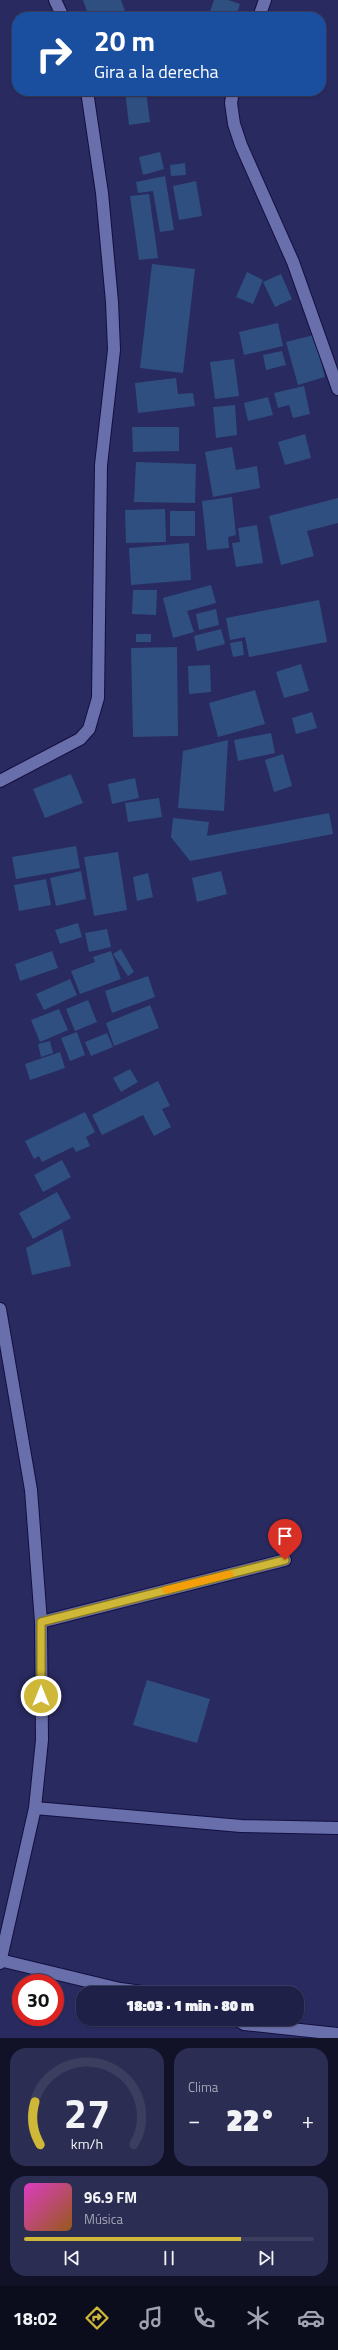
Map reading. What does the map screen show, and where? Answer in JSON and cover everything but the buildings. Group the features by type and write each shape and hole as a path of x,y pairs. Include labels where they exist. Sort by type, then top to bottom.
{"street":[{"path":"55,0 61,12"},
{"path":"261,12 265,0"},
{"path":"0,781 80,739 89,730 98,698 101,465 114,350 112,302 102,194 87,96"},
{"path":"232,96 231,103 234,124 241,145 292,262 338,389"},
{"path":"0,1309 31,1490 41,1622 42,1740 35,1808 0,1963"},
{"path":"41,1622 285,1560"},
{"path":"35,1808 241,1826 338,1828"},
{"path":"0,1960 108,1986"},
{"path":"263,2026 338,2034"}],"slow traffic":[{"path":"166,1590 230,1574"}],"route":[{"path":"41,1696 41,1622 285,1560"}]}
